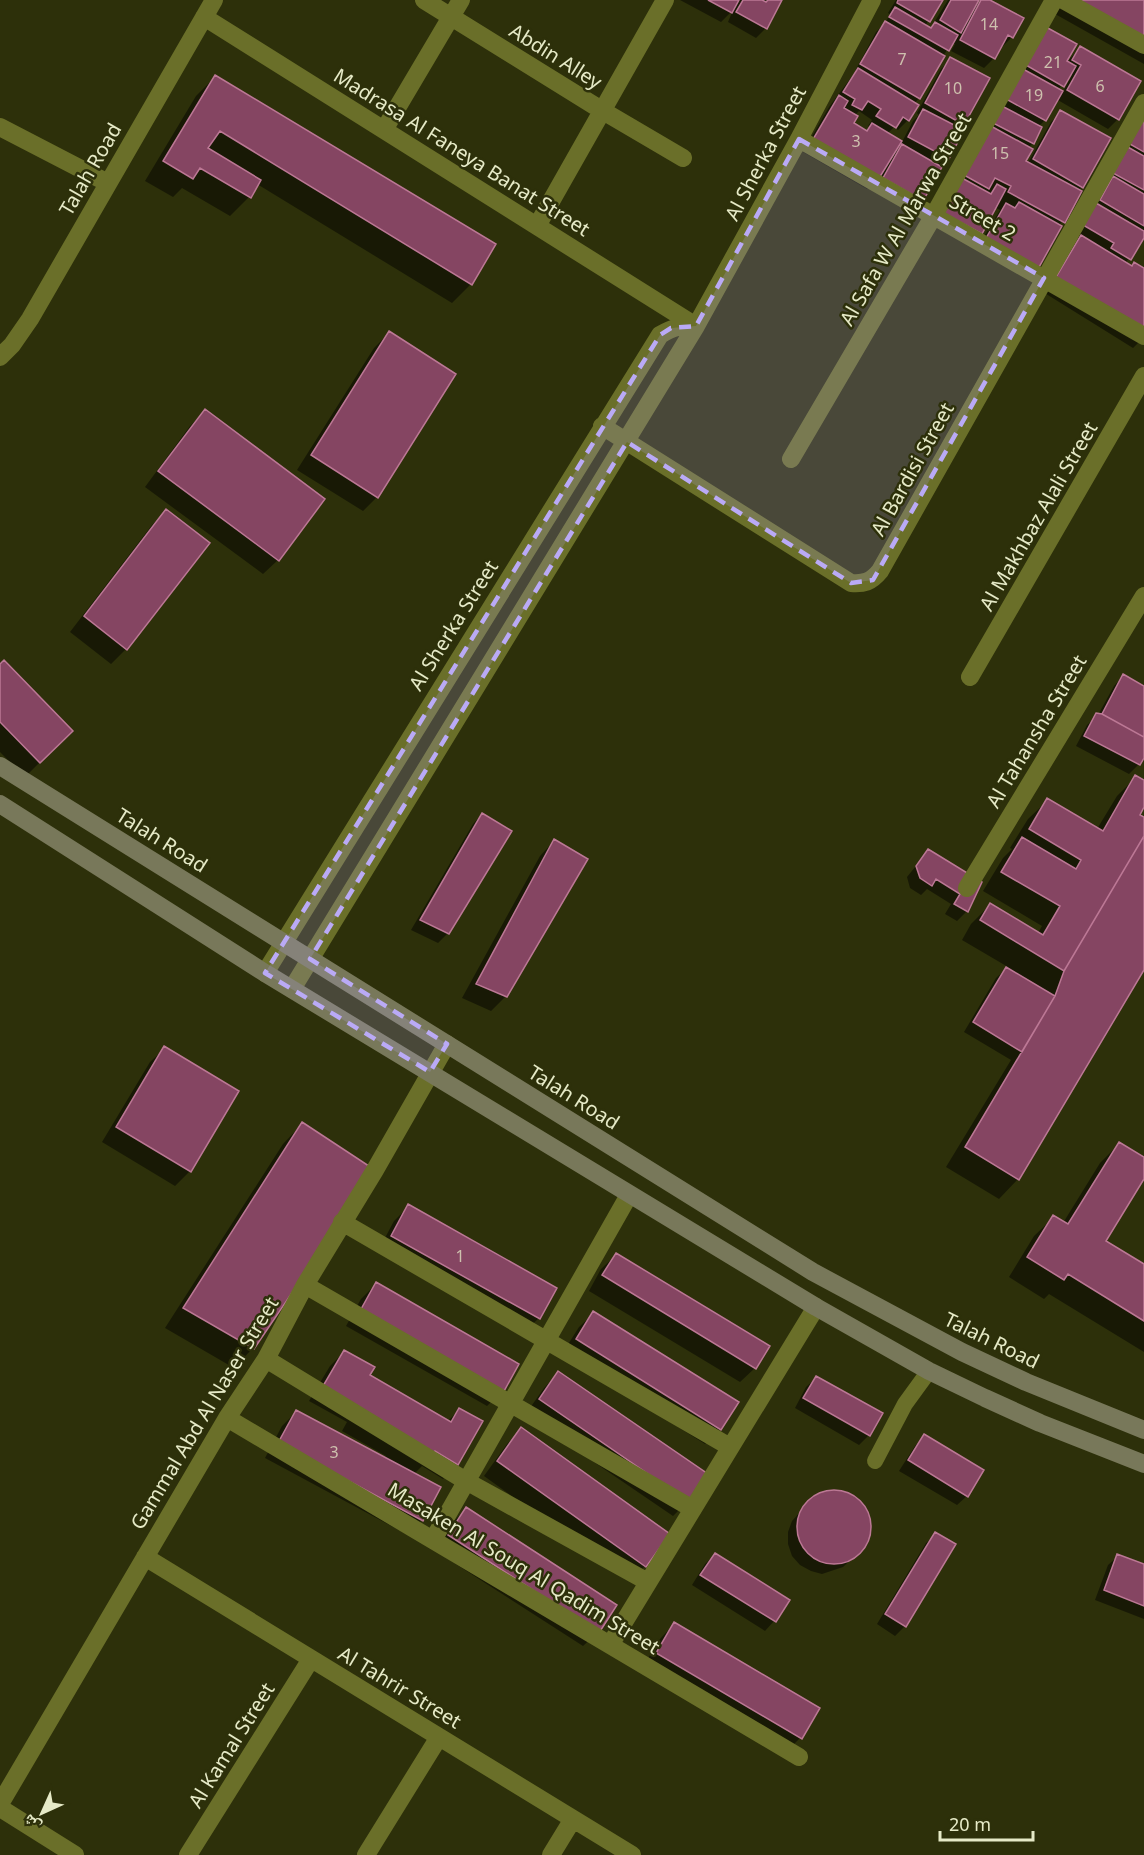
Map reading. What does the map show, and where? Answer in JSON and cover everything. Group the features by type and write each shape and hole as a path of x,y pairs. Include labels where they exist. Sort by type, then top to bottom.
{"main road":[{"name":"Talah Road","path":"0,766 813,1272 963,1352 1026,1382 1144,1430"},
{"path":"0,804 265,973 816,1307 929,1371 1040,1423 1144,1464"}],"street":[{"name":"Talah Road","path":"0,357 12,345 30,319 214,0"},
{"name":"Abdin Alley","path":"424,0 683,158"},
{"path":"384,130 461,0"},
{"path":"537,226 665,0"},
{"name":"Al Sherka Street","path":"292,989 696,326 872,0"},
{"name":"Al Safa W Al Marwa Street","path":"791,459 934,215 1054,0"},
{"path":"1063,0 1144,45"},
{"name":"Madrasa Al Faneya Banat Street","path":"204,17 696,326"},
{"name":"Al Bardisi Street","path":"602,426 851,583 862,584 873,580 880,572 1144,103"},
{"path":"0,127 108,183"},
{"name":"Street 2","path":"799,139 1144,336"},
{"name":"Al Sherka Street","path":"265,973 660,335 671,328 684,325 696,326"},
{"name":"Al Makhbaz Alali Street","path":"970,677 1144,376"},
{"name":"Al Tahansha Street","path":"967,888 1144,596"},
{"name":"Gammal Abd Al Naser Street","path":"0,1806 227,1418 266,1359 305,1285 375,1170 447,1044"},
{"path":"433,1540 629,1195"},
{"path":"342,1222 730,1447"},
{"path":"305,1285 693,1509"},
{"path":"610,1645 816,1307"},
{"path":"266,1359 466,1481 648,1582"},
{"name":"Masaken Al Souq Al Qadim Street","path":"227,1418 799,1757"},
{"name":"Al Tahrir Street","path":"145,1557 632,1855"},
{"name":"Al Kamal Street","path":"188,1855 312,1659"},
{"path":"366,1855 439,1737"},
{"path":"0,1806 75,1855"},
{"path":"551,1855 573,1819"}],"lane":[{"path":"875,1461 905,1404 929,1371"}],"highlighted area":[{"path":"799,139 1044,278 873,580 851,583 627,442 310,959 447,1044 430,1072 265,973 660,335 671,328 696,326"}],"building":[{"path":"708,0 739,0 732,13"},
{"path":"743,0 766,2 782,0 767,29 736,12"},
{"path":"898,0 943,0 930,22 897,3"},
{"path":"951,0 979,0 961,33 940,20"},
{"path":"981,0 990,0 1024,18 1013,38 1008,35 995,59 960,40"},
{"path":"1070,0 1144,0 1144,41"},
{"path":"895,7 931,28 935,22 958,35 949,51 889,17"},
{"path":"885,21 945,56 920,99 860,64"},
{"path":"1046,27 1077,44 1067,61 1076,66 1064,87 1024,64"},
{"path":"1080,46 1141,81 1119,120 1067,90 1081,65 1072,60"},
{"path":"950,57 990,78 964,125 925,103"},
{"path":"858,68 919,105 909,121 903,117 896,128 876,116 881,109 868,101 862,110 852,105 855,99 843,92"},
{"path":"1023,69 1063,91 1046,121 1006,99"},
{"path":"215,75 496,244 472,285 220,131 208,148 261,180 251,198 200,168 193,179 163,161"},
{"path":"839,95 848,101 844,108 858,116 854,123 867,131 872,123 902,141 878,180 812,141"},
{"path":"1000,105 1042,127 1034,144 991,122"},
{"path":"923,109 964,130 949,159 908,137"},
{"path":"1060,110 1111,138 1083,188 1033,159"},
{"path":"1144,115 1144,152 1128,143"},
{"path":"989,125 1033,149 1026,161 1082,191 1065,223 1008,192 1011,186 995,178 989,189 962,174"},
{"path":"902,144 942,167 923,201 883,178"},
{"path":"1126,146 1144,156 1144,190 1111,172"},
{"path":"1113,176 1144,194 1144,226 1100,200"},
{"path":"962,178 991,194 997,184 1006,189 982,234 943,213"},
{"path":"1019,202 1062,226 1038,269 985,240 1006,203 1015,208"},
{"path":"1096,203 1144,231 1144,238 1131,260 1111,248 1114,243 1083,225"},
{"path":"1081,235 1132,266 1134,262 1144,268 1144,331 1056,277"},
{"path":"389,331 456,374 378,498 311,455"},
{"path":"205,409 325,499 279,561 158,471"},
{"path":"166,509 210,543 127,650 84,616"},
{"path":"4,660 73,731 40,763 0,722 0,664"},
{"path":"1123,674 1144,686 1144,737 1102,714"},
{"path":"1096,713 1144,737 1144,758 1140,765 1084,736"},
{"path":"1135,775 1144,780 1144,807 1140,815 1144,817 1144,836 1064,971 980,920 990,903 1043,935 1060,906 1001,872 1022,837 1076,869 1081,860 1029,829 1047,798 1103,831"},
{"path":"482,813 512,831 449,934 420,920"},
{"path":"1144,836 1144,970 1019,1180 965,1147 1055,996 1064,971"},
{"path":"554,839 588,859 507,997 476,984"},
{"path":"928,849 982,882 968,912 954,904 960,894 936,879 932,886 920,878 916,866"},
{"path":"1006,967 1055,996 1022,1052 973,1022"},
{"path":"164,1046 239,1091 191,1172 116,1127"},
{"path":"302,1122 375,1170 254,1349 183,1308"},
{"path":"1119,1142 1144,1157 1144,1179 1106,1241 1144,1264 1144,1321 1068,1274 1064,1280 1027,1257 1053,1215 1068,1224"},
{"path":"408,1204 557,1288 540,1319 391,1236"},
{"path":"616,1253 770,1346 756,1369 602,1275"},
{"path":"376,1282 519,1364 503,1393 360,1311"},
{"path":"593,1311 739,1402 721,1430 576,1339"},
{"path":"344,1350 375,1367 370,1375 451,1422 459,1408 483,1421 458,1465 435,1451 431,1459 323,1386"},
{"path":"558,1371 708,1474 689,1502 539,1399"},
{"path":"816,1376 883,1413 870,1436 803,1398"},
{"path":"296,1410 441,1487 423,1521 278,1443"},
{"path":"521,1427 670,1534 646,1567 497,1461"},
{"path":"924,1434 984,1470 968,1497 908,1460"},
{"path":"834,1490 848,1493 860,1501 868,1513 871,1527 868,1541 860,1553 848,1561 834,1564 820,1561 808,1553 800,1541 797,1527 800,1513 808,1501 820,1493"},
{"path":"466,1507 617,1605 599,1633 448,1535"},
{"path":"935,1532 956,1544 906,1627 885,1614"},
{"path":"715,1553 790,1600 776,1622 700,1575"},
{"path":"1117,1554 1144,1564 1144,1606 1104,1590"},
{"path":"674,1622 820,1708 802,1739 656,1653"}]}
